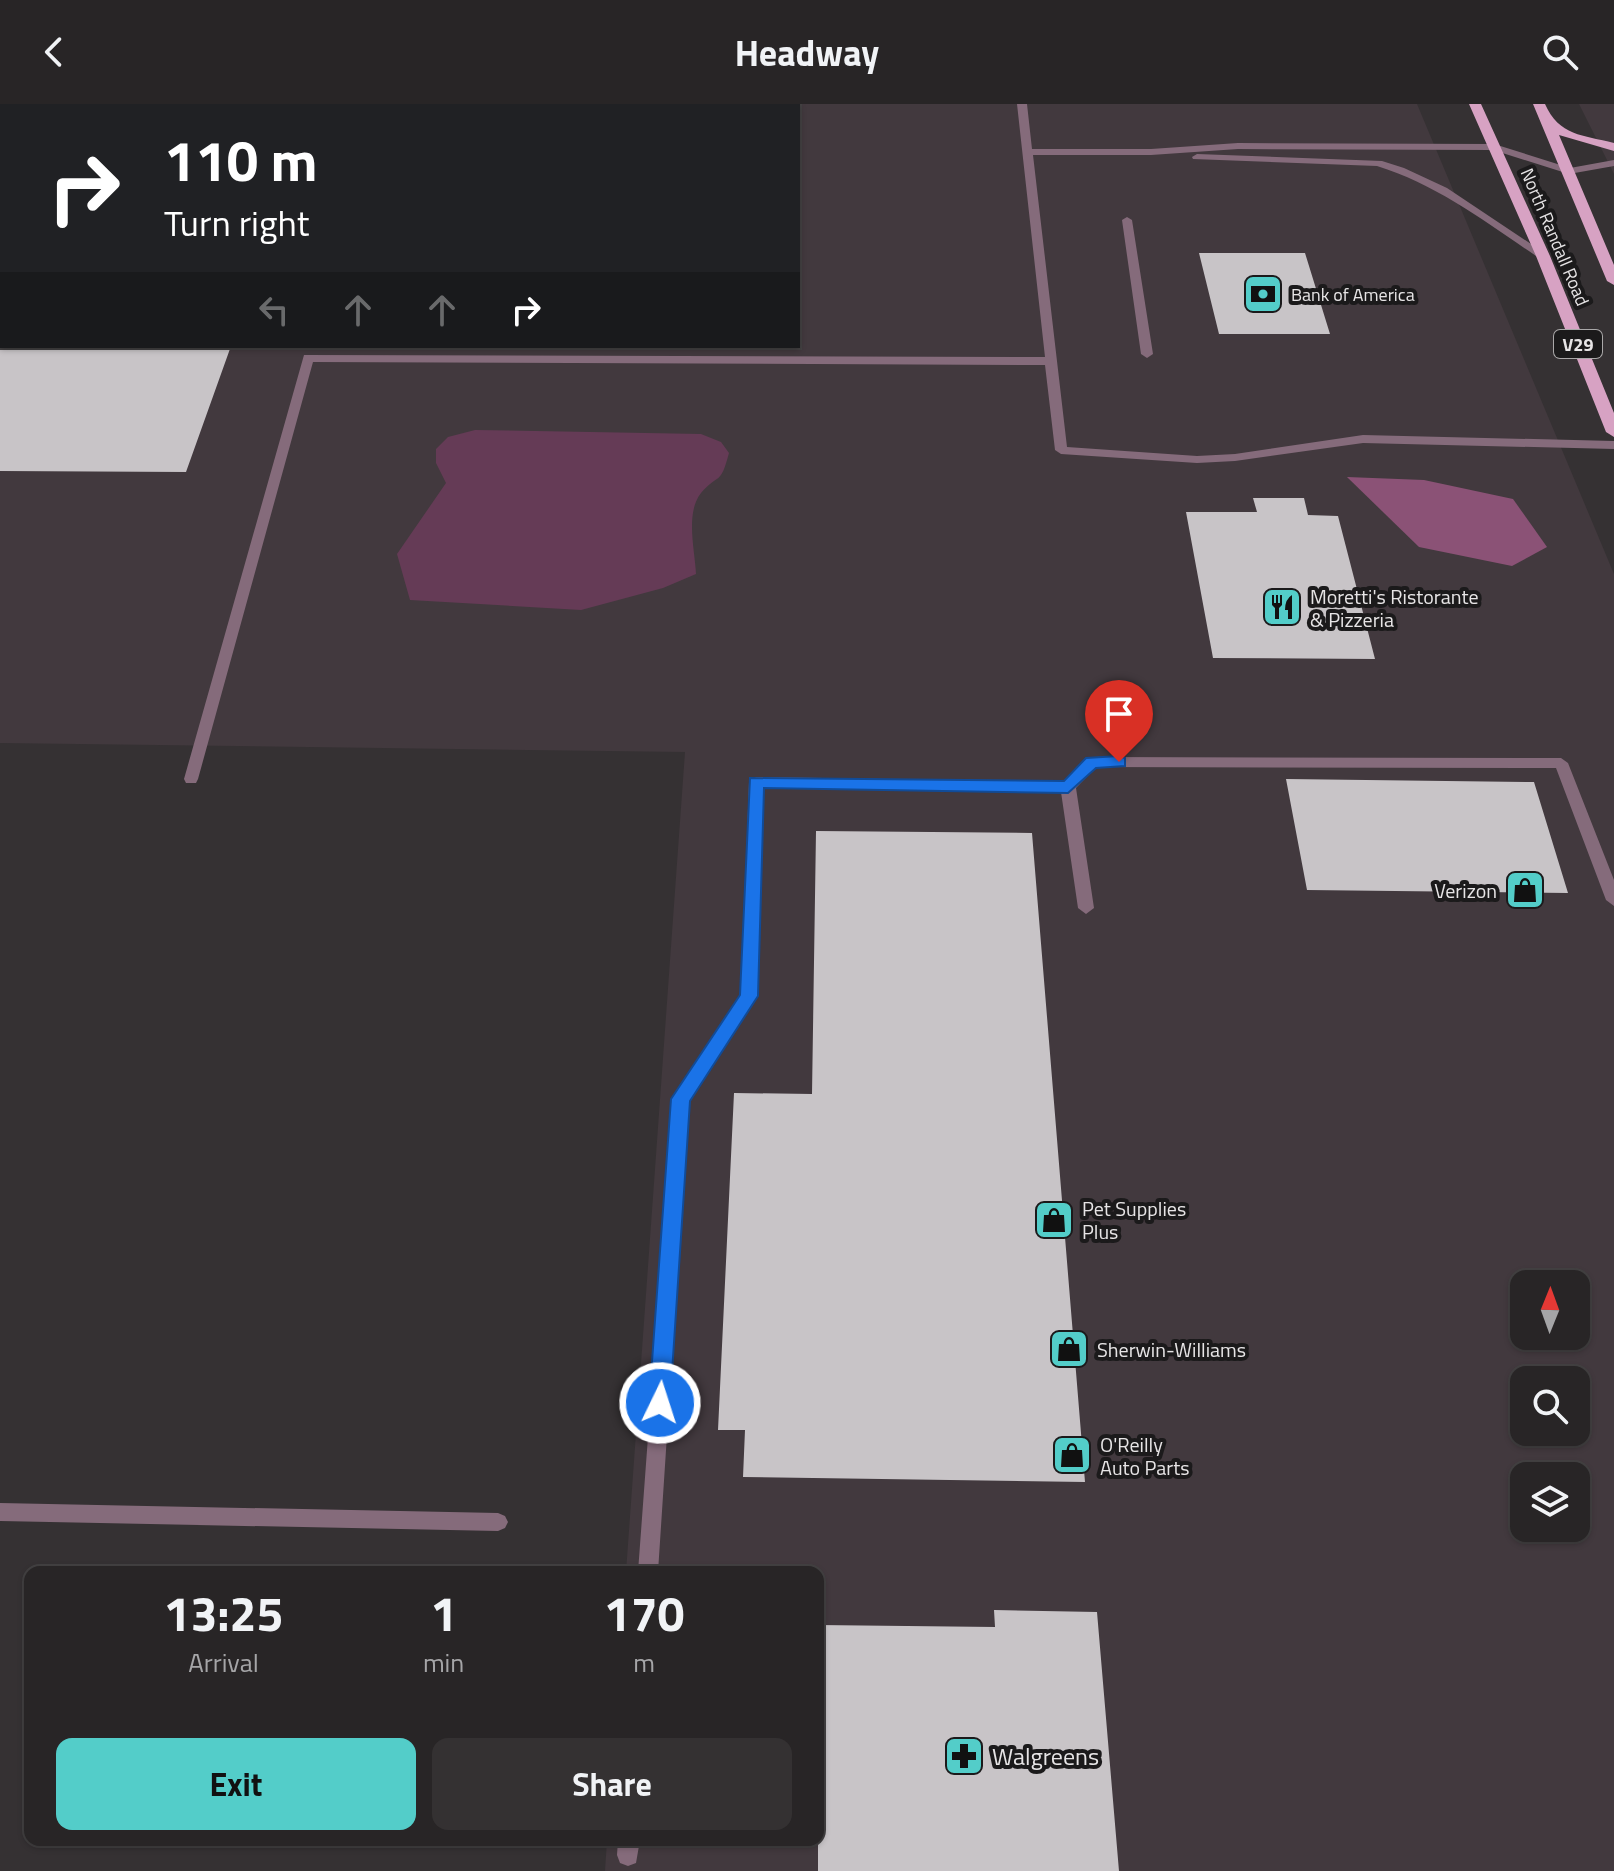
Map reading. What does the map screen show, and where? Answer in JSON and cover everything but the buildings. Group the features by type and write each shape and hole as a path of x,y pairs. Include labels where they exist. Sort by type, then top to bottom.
{"main road":[{"name":"North Randall Road","path":"1475,104 1543,256 1614,432"},
{"name":"North Randall Road","path":"1539,104 1614,281"},
{"path":"1548,124 1570,136 1614,147"}],"lane":[{"path":"1022,104 1061,450 1180,460 1254,455 1323,441 1363,439 1614,445"},
{"path":"1027,152 1151,152 1238,146 1494,147 1569,171 1614,163"},
{"path":"1151,152 1235,161 1378,163 1406,170 1438,186 1543,256"},
{"path":"1127,220 1147,354"},
{"path":"191,779 310,352 659,353 1052,361"},
{"path":"648,1566 681,1099 749,996 756,782 1068,787 1092,762 1561,763 1614,900"},
{"path":"1068,787 1086,908"},
{"path":"0,1512 498,1522"}],"shaded area":[{"path":"800,104 1417,104 1614,574 1614,1871 605,1871 607,1846 824,1846 824,1566 626,1566 685,752 0,743 0,348 800,348"},
{"path":"1579,104 1614,104 1614,174"},
{"path":"475,430 701,434 721,442 729,453 723,471 701,493 693,511 696,574 663,588 581,610 410,600 397,554 446,483 436,463 436,449 448,437"},
{"path":"1347,477 1424,480 1513,499 1547,547 1512,566 1419,547"}],"place":[{"name":"Bank of America","path":"1263,294"},
{"name":"Moretti's Ristorante & Pizzeria","path":"1282,607"},
{"name":"Verizon","path":"1525,890"},
{"name":"Pet Supplies Plus","path":"1054,1220"},
{"name":"Sherwin-Williams","path":"1069,1349"},
{"name":"O'Reilly Auto Parts","path":"1072,1455"},
{"name":"Walgreens","path":"964,1756"}],"route":[{"path":"660,1403 681,1099 749,996 756,782 1068,787 1092,762 1119,762"}]}
